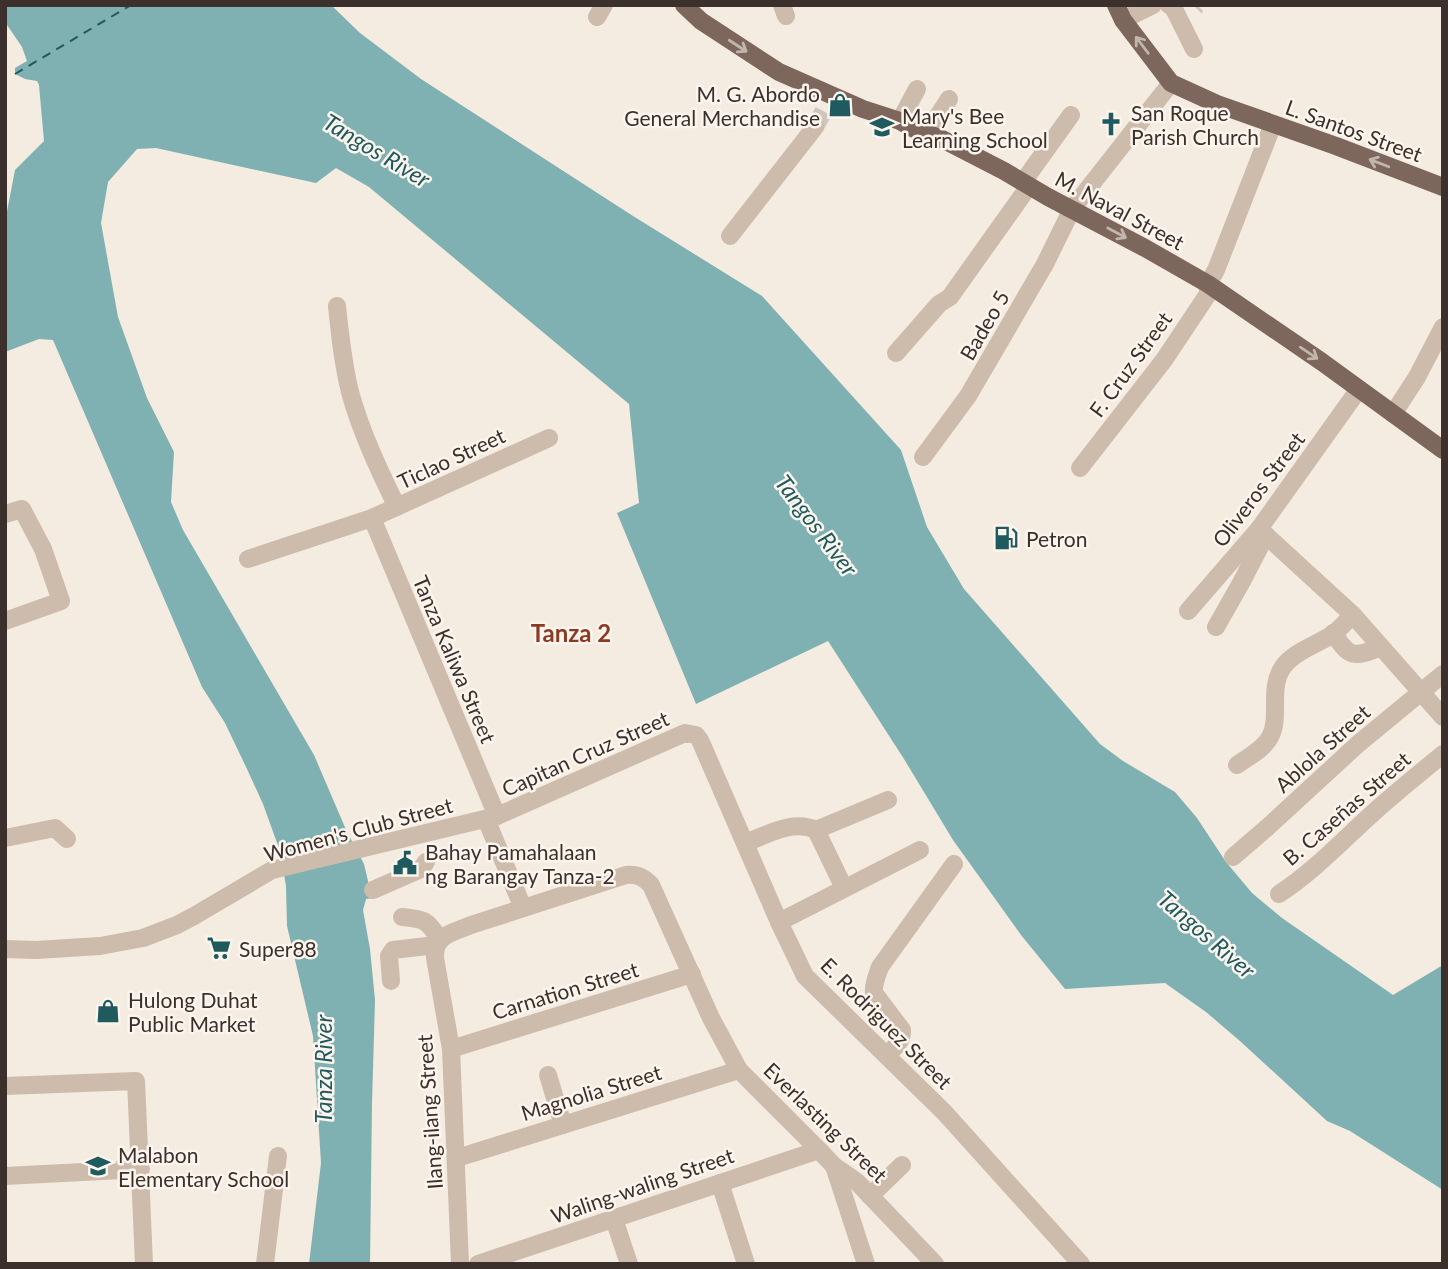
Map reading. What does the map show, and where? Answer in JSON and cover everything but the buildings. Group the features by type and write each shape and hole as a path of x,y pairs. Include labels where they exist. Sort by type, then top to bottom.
{"main road":[{"name":"M. Naval Street","path":"693,8 701,22 779,72 829,99 900,121 927,133 1208,284 1443,450"},
{"path":"1119,12 1171,83"},
{"name":"L. Santos Street","path":"1171,83 1217,104 1443,187"}],"street":[{"path":"1119,12 1153,5"},
{"path":"1194,48 1173,10 1195,7"},
{"name":"Badeo 5","path":"923,457 968,396 1045,264 1072,209 1171,83"},
{"path":"900,121 916,89"},
{"path":"927,133 949,99"},
{"path":"895,353 939,304 950,297 1072,115"},
{"name":"F. Cruz Street","path":"1080,468 1164,360 1208,294 1208,284 1216,270 1273,124"},
{"path":"730,236 815,127"},
{"path":"337,306 350,393 371,453 397,507"},
{"path":"1393,414 1417,377 1443,327"},
{"name":"Oliveros Street","path":"1188,611 1263,532 1359,390"},
{"name":"Ticlao Street","path":"248,559 372,518 549,438"},
{"path":"5,514 22,509 43,549 61,601 5,621"},
{"name":"Tanza Kaliwa Street","path":"372,518 491,818 523,908"},
{"path":"1216,626 1241,583 1263,532 1353,615 1443,718"},
{"path":"1237,765 1266,744 1271,736 1275,695 1283,667 1302,651 1333,633 1353,615"},
{"path":"1333,633 1348,652 1362,654 1381,647"},
{"name":"Ablola Street","path":"1233,857 1358,744 1443,674"},
{"name":"Capitan Cruz Street","path":"491,818 685,733 696,735 700,740"},
{"name":"E. Rodriguez Street","path":"700,740 779,922 805,975 944,1112 1081,1264"},
{"name":"B. Caseñas Street","path":"1279,894 1296,883 1443,754"},
{"path":"816,830 888,800"},
{"name":"Women's Club Street","path":"5,949 100,946 143,939 186,920 272,870 491,818"},
{"path":"745,843 796,825 816,830 844,888"},
{"path":"5,838 55,828 67,839"},
{"path":"779,922 920,850"},
{"path":"373,890 421,869 426,862"},
{"path":"886,1055 900,1041 902,1030 874,993 875,980 880,967 954,864"},
{"name":"Everlasting Street","path":"523,908 626,875 646,879 711,1018 739,1070 834,1166 857,1182 935,1264"},
{"path":"391,981 389,956 393,950 437,947 471,925 523,908"},
{"path":"402,917 426,921 437,947"},
{"name":"Ilang-ilang Street","path":"437,947 451,1049 460,1264"},
{"name":"Carnation Street","path":"451,1049 692,974"},
{"name":"Magnolia Street","path":"457,1158 739,1070"},
{"path":"548,1075 563,1125"},
{"path":"5,1086 136,1081 144,1264"},
{"name":"Waling-waling Street","path":"478,1264 515,1258 614,1219 819,1150"},
{"path":"265,1264 278,1156"},
{"path":"870,1196 902,1165"},
{"path":"834,1166 866,1264"},
{"path":"5,1176 141,1169"},
{"path":"720,1183 746,1264"},
{"path":"614,1219 629,1264"}],"water":[{"path":"5,5 331,5 360,33 421,79 762,296 901,450 927,527 964,589 1100,744 1175,792 1252,893 1282,918 1393,995 1443,965 1443,1190 1350,1131 1327,1121 1206,1012 1165,983 1065,989 1021,935 953,840 828,641 696,704 617,513 639,503 629,404 369,187 336,168 316,183 156,148 137,149 108,182 101,223 118,317 147,398 174,452 171,502 183,530 314,755 347,832 364,864 372,898 366,899 363,910 375,1000 370,1264 309,1264 321,1163 313,1036 287,926 286,886 280,851 247,769 225,723 202,687 53,340 39,339 5,352 5,222 15,170 44,141 39,85 37,81 15,74 15,68 27,61 22,47 5,22"}],"ferry route":[{"path":"15,74 131,5"}],"tunnel":[{"path":"815,127 828,103"}],"place":[{"name":"M. G. Abordo General Merchandise","path":"840,105"},
{"name":"San Roque Parish Church","path":"1111,124"},
{"name":"Mary's Bee Learning School","path":"882,127"},
{"name":"Petron","path":"1006,538"},
{"name":"Bahay Pamahalaan ng Barangay Tanza-2","path":"405,863"},
{"name":"Super88","path":"219,948"},
{"name":"Hulong Duhat Public Market","path":"108,1011"},
{"name":"Malabon Elementary School","path":"98,1166"}],"district":[{"name":"Tanza 2","path":"571,632"}],"water label":[{"name":"Tangos River","path":"377,150"},
{"name":"Tangos River","path":"817,525"},
{"name":"Tangos River","path":"1207,934"},
{"name":"Tanza River","path":"323,1069"}]}
